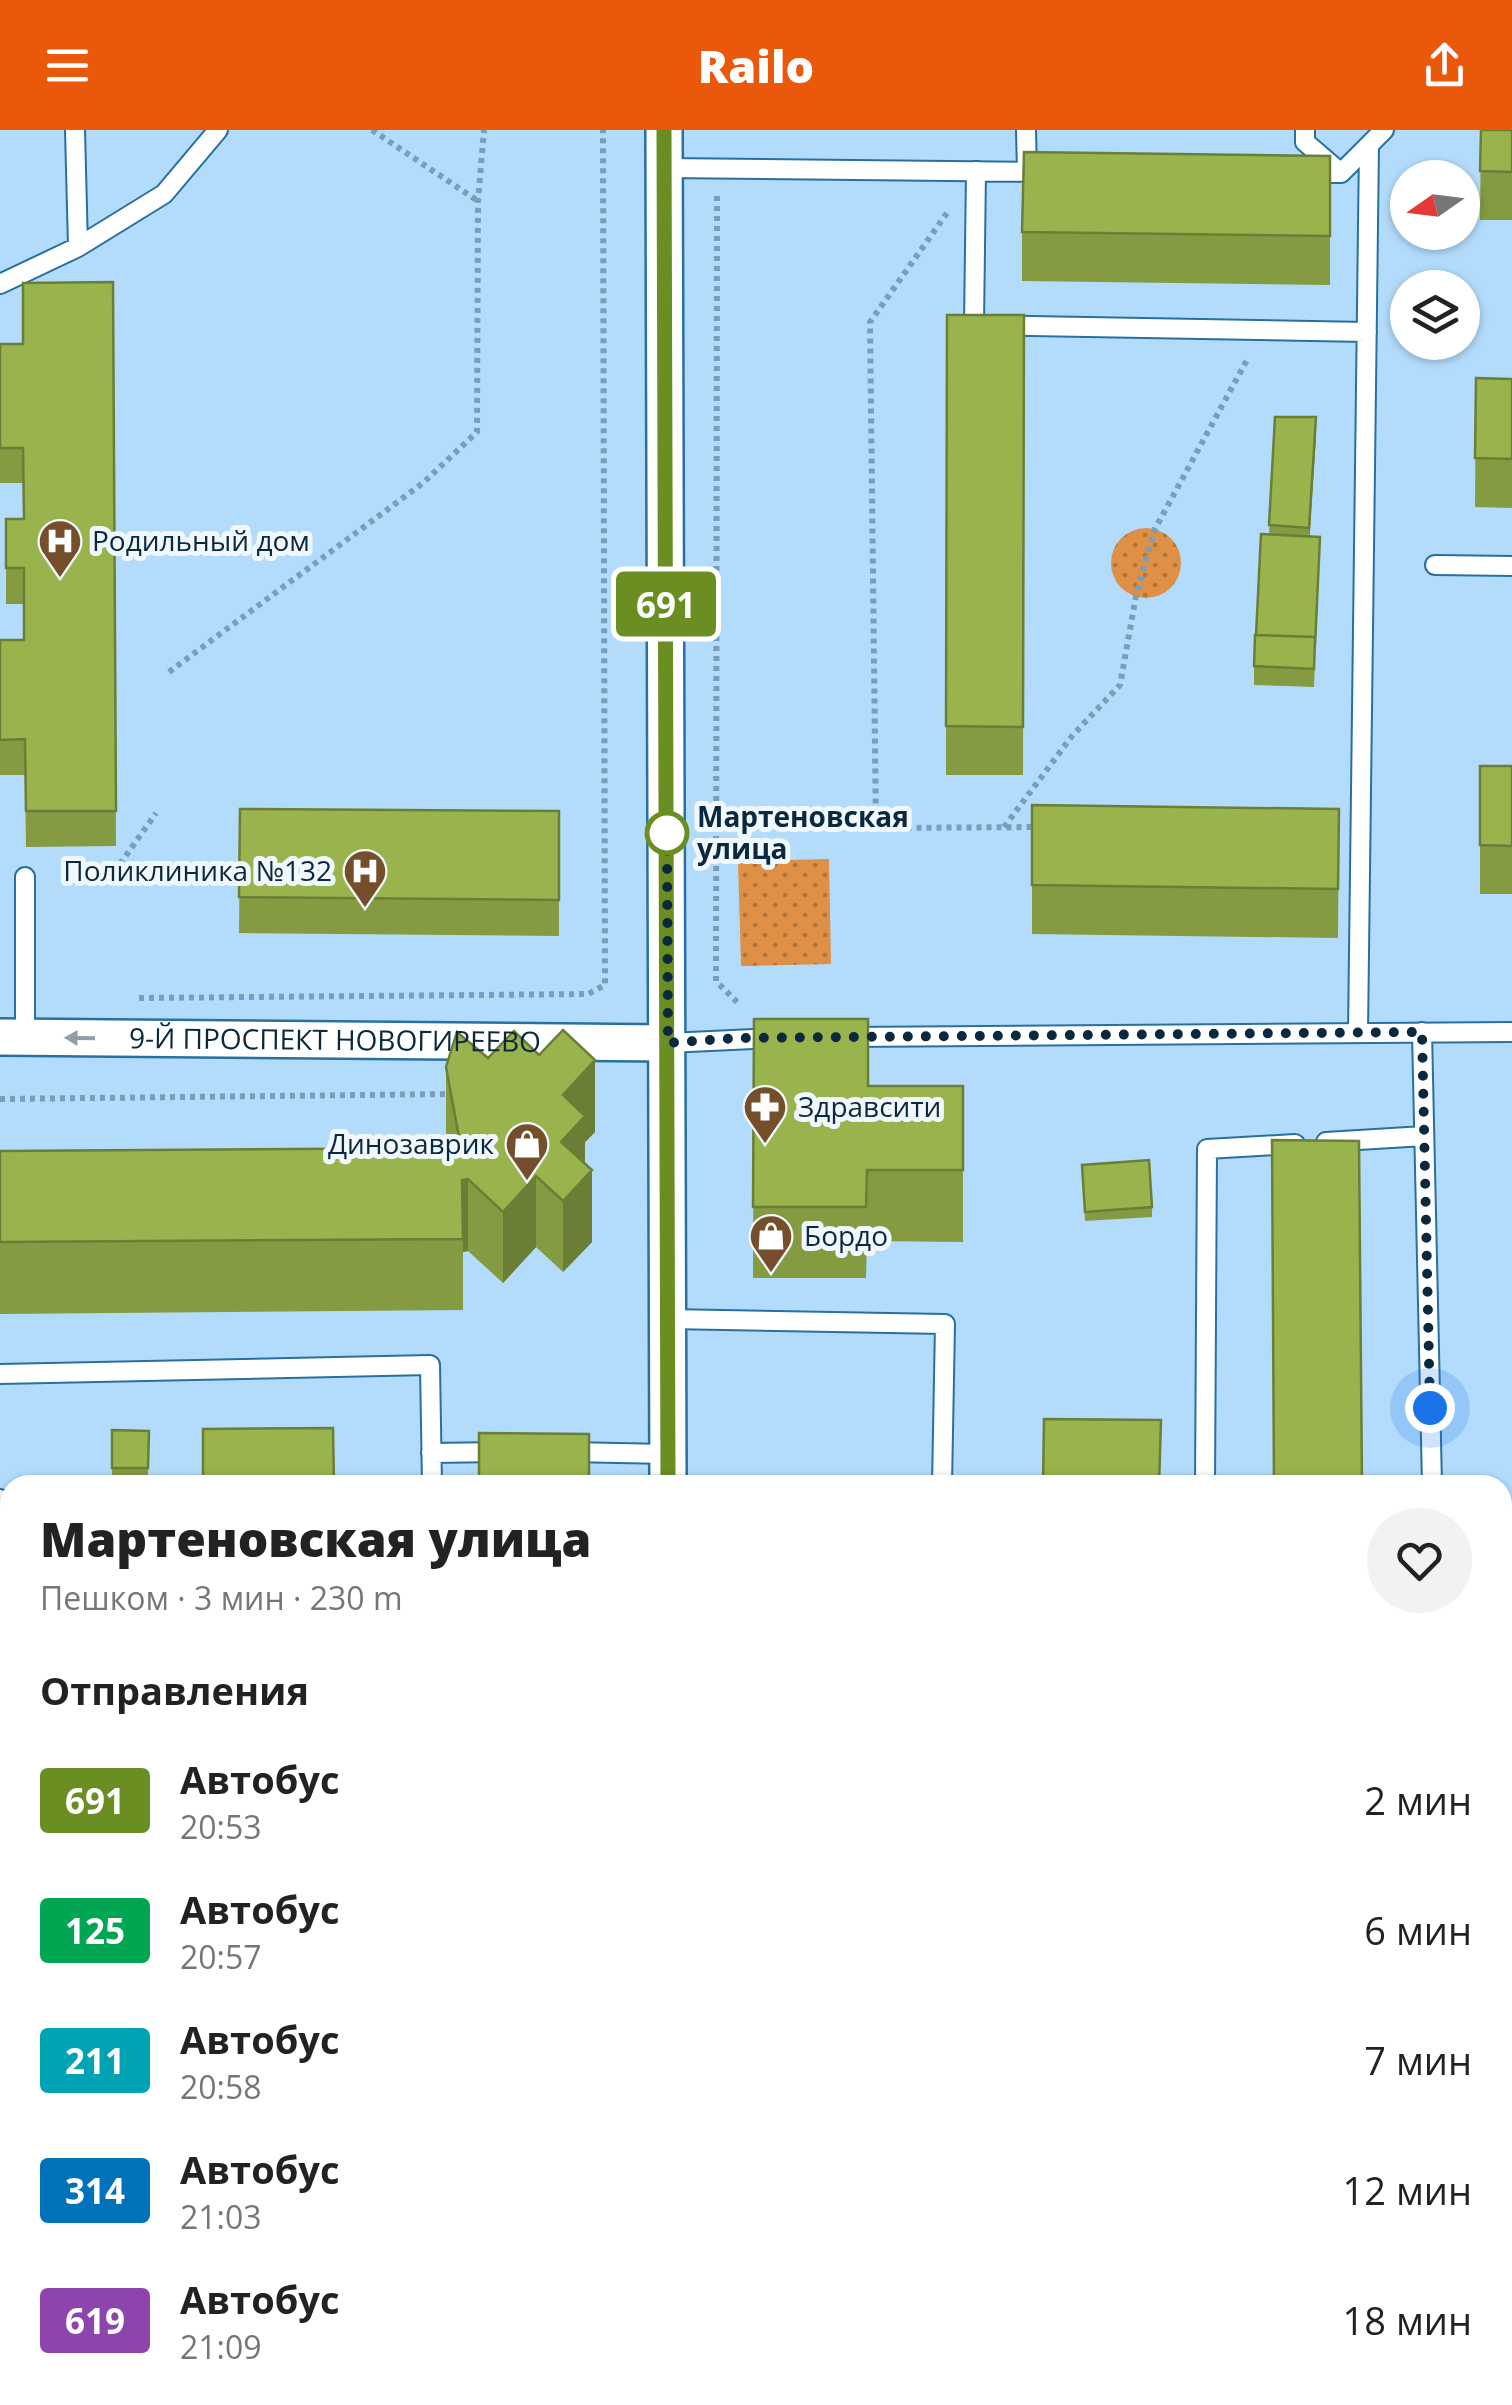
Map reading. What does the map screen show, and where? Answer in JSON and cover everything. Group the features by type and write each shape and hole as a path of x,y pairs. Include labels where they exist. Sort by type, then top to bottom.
{"street":[{"path":"664,130 668,1469"},
{"name":"9-Й ПРОСПЕКТ НОВОГИРЕЕВО","path":"13,1037 668,1043"}],"lane":[{"path":"75,130 78,247"},
{"path":"0,284 78,247 164,194 218,130"},
{"path":"1026,130 1027,172"},
{"path":"1305,130 1305,142 1341,173"},
{"path":"1282,173 1341,173 1384,130"},
{"path":"1358,1033 1369,145"},
{"path":"664,168 1066,172"},
{"path":"976,171 974,325 1367,332"},
{"path":"1435,564 1512,566"},
{"path":"13,1037 25,876"},
{"path":"1422,1032 1432,1475"},
{"path":"839,1038 1512,1032"},
{"path":"668,1043 799,1038"},
{"path":"1206,1475 1207,1149 1424,1136"},
{"path":"668,1319 945,1324 942,1475"},
{"path":"0,1374 430,1365 432,1475"},
{"path":"431,1453 531,1452"},
{"path":"550,1452 668,1469"}],"path":[{"path":"372,130 478,200"},
{"path":"169,672 423,482 477,432 478,200 484,130"},
{"path":"122,998 588,994 605,985 604,130"},
{"path":"716,168 716,981 738,1003"},
{"path":"976,171 870,322 876,828 1043,827"},
{"path":"1004,828 1072,736 1120,685 1136,596 1155,529 1263,330"},
{"path":"120,864 156,813"},
{"path":"0,1099 472,1094"}],"shaded area":[{"path":"1146,528 1170,539 1181,563 1170,587 1146,598 1122,587 1111,563 1122,539"},
{"path":"829,859 831,964 741,966 738,861"}],"building":[{"path":"1481,130 1512,130 1512,172 1480,171"},
{"path":"1024,152 1330,156 1330,236 1022,232"},
{"name":"Родильный дом","path":"113,282 116,811 26,811 25,739 0,740 0,640 24,640 24,568 6,568 6,519 24,519 23,448 0,448 0,344 23,344 23,283"},
{"path":"947,315 1024,315 1023,727 946,726"},
{"path":"1476,378 1512,379 1512,459 1475,458"},
{"path":"1275,417 1316,417 1309,528 1269,525"},
{"path":"1261,534 1320,537 1315,646 1315,637 1256,635"},
{"path":"1255,635 1315,637 1314,669 1254,666"},
{"path":"1480,766 1512,766 1512,846 1480,845"},
{"path":"1032,805 1339,809 1338,889 1032,885"},
{"path":"240,809 559,811 559,900 239,897"},
{"path":"754,1019 868,1019 868,1086 963,1086 963,1170 867,1170 866,1207 753,1207"},
{"path":"563,1030 595,1060 563,1095 585,1116 561,1142 592,1170 563,1201 536,1176 503,1212 468,1179 462,1180 463,1239 0,1242 0,1151 461,1148 446,1067 457,1032 488,1058 514,1031 539,1055"},
{"path":"1272,1140 1359,1141 1362,1475 1274,1475"},
{"path":"1149,1160 1152,1207 1085,1212 1082,1165"},
{"path":"1044,1419 1161,1420 1159,1475 1043,1475"},
{"path":"333,1428 334,1475 203,1475 203,1429"},
{"path":"112,1430 149,1431 148,1468 112,1468"},
{"path":"479,1433 589,1434 589,1475 479,1475"}],"bus line":[{"name":"691","path":"664,130 668,1475"}],"place":[{"name":"Родильный дом","path":"60,579"},
{"name":"Мартеновская улица","path":"667,833"},
{"name":"Поликлиника №132","path":"365,909"},
{"name":"Здравсити","path":"765,1145"},
{"name":"Динозаврик","path":"527,1182"},
{"name":"Бордо","path":"771,1274"}],"route":[{"path":"667,833 668,1043 739,1038 1422,1032 1430,1408"}]}
